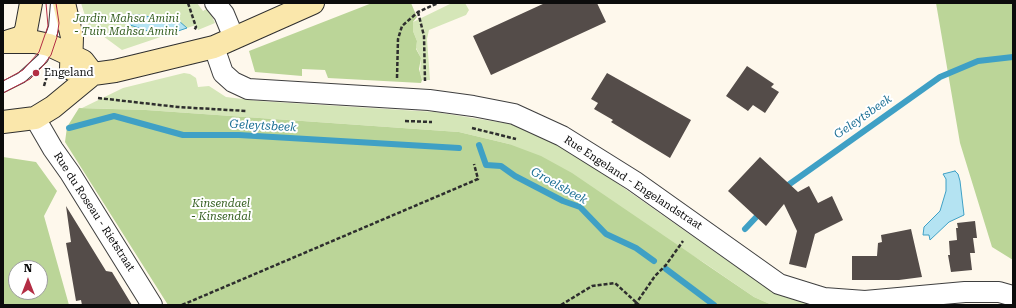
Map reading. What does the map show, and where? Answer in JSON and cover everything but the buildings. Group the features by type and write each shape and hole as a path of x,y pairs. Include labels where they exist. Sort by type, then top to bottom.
{"main road":[{"path":"6,42 22,37 26,30 31,3"},
{"path":"64,3 72,37 72,56 68,94"},
{"path":"3,122 35,118 53,107 94,74 115,71 214,47 313,3"},
{"path":"6,42 49,45 83,61 94,74"}],"street":[{"path":"214,3 224,14 234,38"},
{"name":"Rue Engeland - Engelandstraat","path":"214,47 223,73 233,82 248,89 429,100 473,106 514,114 562,136 634,181 779,284 824,298 865,301 965,292 999,292 1013,296"},
{"name":"Rue du Roseau - Rietstraat","path":"35,118 152,305"}],"lane":[{"path":"3,87 21,78 32,70 43,58 54,28 56,3"}],"path":[{"path":"188,3 196,27 193,33"},
{"path":"397,85 399,34 402,26 407,20 418,12 438,3"},
{"path":"418,12 424,36 425,85"},
{"path":"94,97 178,107 247,111"},
{"path":"398,120 435,123"},
{"path":"471,127 520,140"},
{"path":"182,305 478,179 474,164"},
{"path":"676,237 689,246"},
{"path":"561,305 592,286 615,283 637,304 655,276 666,265 683,241"}],"green space":[{"name":"Jardin Mahsa Amini - Tuin Mahsa Amini","path":"81,3 197,3 203,11 208,8 215,23 198,30 196,25 122,50 88,25"},
{"path":"372,3 411,3 417,17 413,22 413,31 417,41 416,49 421,58 419,69 422,80 421,83 328,78 325,70 302,69 302,76 255,72 249,51"},
{"path":"452,3 465,3 469,10 466,15 429,30 427,39 430,80 422,80 420,72 421,58 416,48 417,41 413,31 413,22"},
{"path":"936,3 1013,3 1013,260 992,247 960,143"},
{"path":"184,73 190,74 196,78 198,87 209,86 226,97 259,101 435,112 511,124 543,137 574,153 748,275 778,293 811,305 772,305 754,297 703,262 509,144 459,132 146,110 82,108 123,88"},
{"name":"Kinsendael - Kinsendal","path":"79,108 146,110 459,132 509,144 541,156 572,173 754,297 772,305 168,305 65,142 67,127"},
{"path":"3,157 36,162 57,191 44,216 69,305 3,305"}],"water":[{"path":"138,15 179,21 187,28 163,36 115,20 117,16"},
{"path":"955,171 958,174 960,181 964,215 949,222 930,240 929,235 923,235 924,227 940,211 946,191 946,179 943,174"}],"waterway":[{"name":"Geleytsbeek","path":"784,188 940,77 978,61 1013,57"},
{"name":"Geleytsbeek","path":"69,128 114,116 183,135 239,135 459,148"},
{"name":"Groelsbeek","path":"479,145 486,165 501,166 515,176 563,201 580,207 606,234 636,248 654,261"},
{"name":"Geleytsbeek","path":"745,229 761,212"},
{"name":"Groelsbeek","path":"666,269 714,305"}],"tram line":[{"path":"3,81 23,70 39,52 48,26 46,3"},
{"path":"3,93 30,79 51,55 57,37 59,23 56,3"}],"place":[{"name":"Engeland","path":"36,73"}]}
